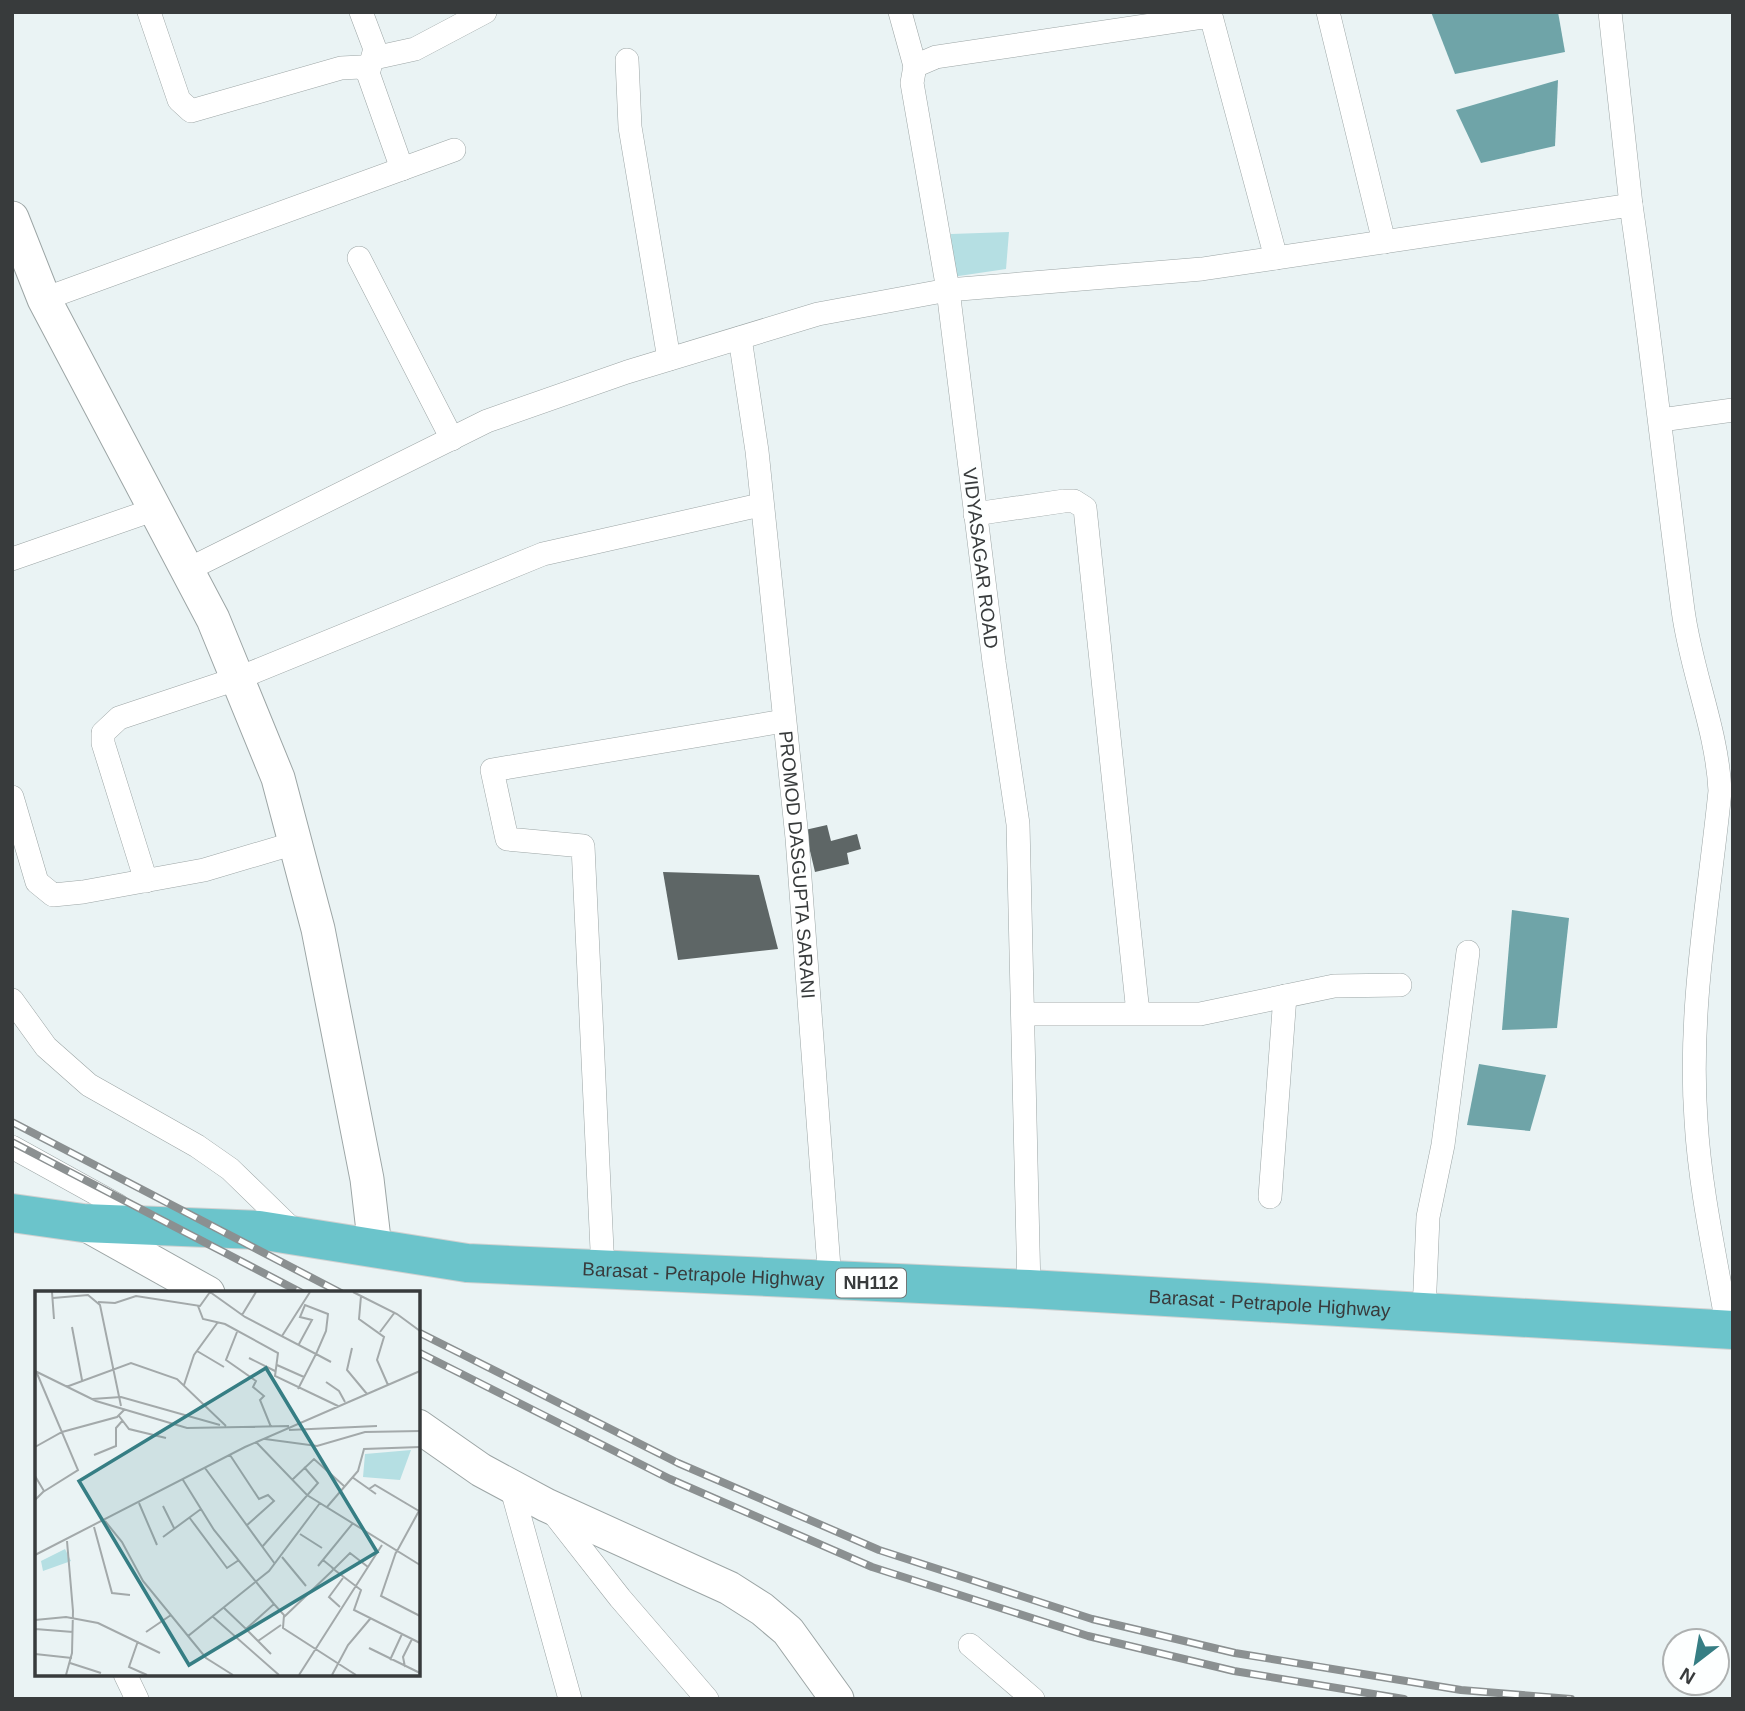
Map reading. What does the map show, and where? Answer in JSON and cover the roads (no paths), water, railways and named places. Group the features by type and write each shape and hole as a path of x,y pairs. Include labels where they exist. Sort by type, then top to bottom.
{"highway":[{"name":"Barasat - Petrapole Highway","path":"12,1213 83,1223 297,1234 428,1259 603,1271 1029,1289 1730,1330"}],"main road":[{"path":"12,218 44,299 153,510 187,569 240,678 278,778 318,929 367,1179 375,1248"},
{"path":"83,1223 204,1291"},
{"path":"420,1427 481,1470 511,1486 729,1588 762,1609 788,1631 837,1699"}],"street":[{"path":"149,12 179,100 191,111 341,68 371,65 415,49 485,12"},
{"path":"361,12 372,37 371,65 402,169"},
{"name":"VIDYASAGAR ROAD","path":"900,12 915,66 912,83 948,290 975,514 1018,824 1029,1289"},
{"path":"1328,12 1384,242"},
{"path":"1610,12 1631,205 1661,421 1683,612 1719,764 1720,791 1697,983 1695,1119 1703,1190 1730,1330"},
{"path":"915,66 936,57 1211,14 1276,258"},
{"path":"626,60 630,127 669,359"},
{"path":"44,299 454,150"},
{"path":"187,569 487,421 669,359 818,314 948,290 1202,269 1631,205"},
{"path":"359,258 452,439"},
{"name":"PROMOD DASGUPTA SARANI","path":"740,338 757,451 760,505 797,838 830,1281"},
{"path":"1661,421 1733,410"},
{"path":"975,514 1074,500 1085,508 1138,1013"},
{"path":"146,881 103,743 103,733 119,719 240,678 543,554 760,505"},
{"path":"12,559 153,510"},
{"path":"603,1271 583,846 507,839 492,770 784,721"},
{"path":"12,797 37,882 44,891 62,895 204,870 295,843"},
{"path":"1424,1312 1428,1217 1445,1132 1468,953"},
{"path":"1023,1014 1200,1014 1348,984 1400,985"},
{"path":"1270,1197 1285,996"},
{"path":"12,1000 46,1048 89,1085 197,1146 230,1169 297,1234"},
{"path":"12,1147 117,1205 142,1226"},
{"path":"511,1486 570,1699"},
{"path":"547,1505 620,1598 707,1699"},
{"path":"970,1645 1033,1699"},
{"path":"126,1676 137,1699"}],"railway":[{"path":"12,1122 337,1291"},
{"path":"12,1142 298,1291"},
{"path":"420,1333 678,1463 879,1550 1092,1619 1235,1653 1461,1690 1571,1699"},
{"path":"420,1353 670,1479 872,1567 1088,1636 1234,1671 1404,1699"}]}
